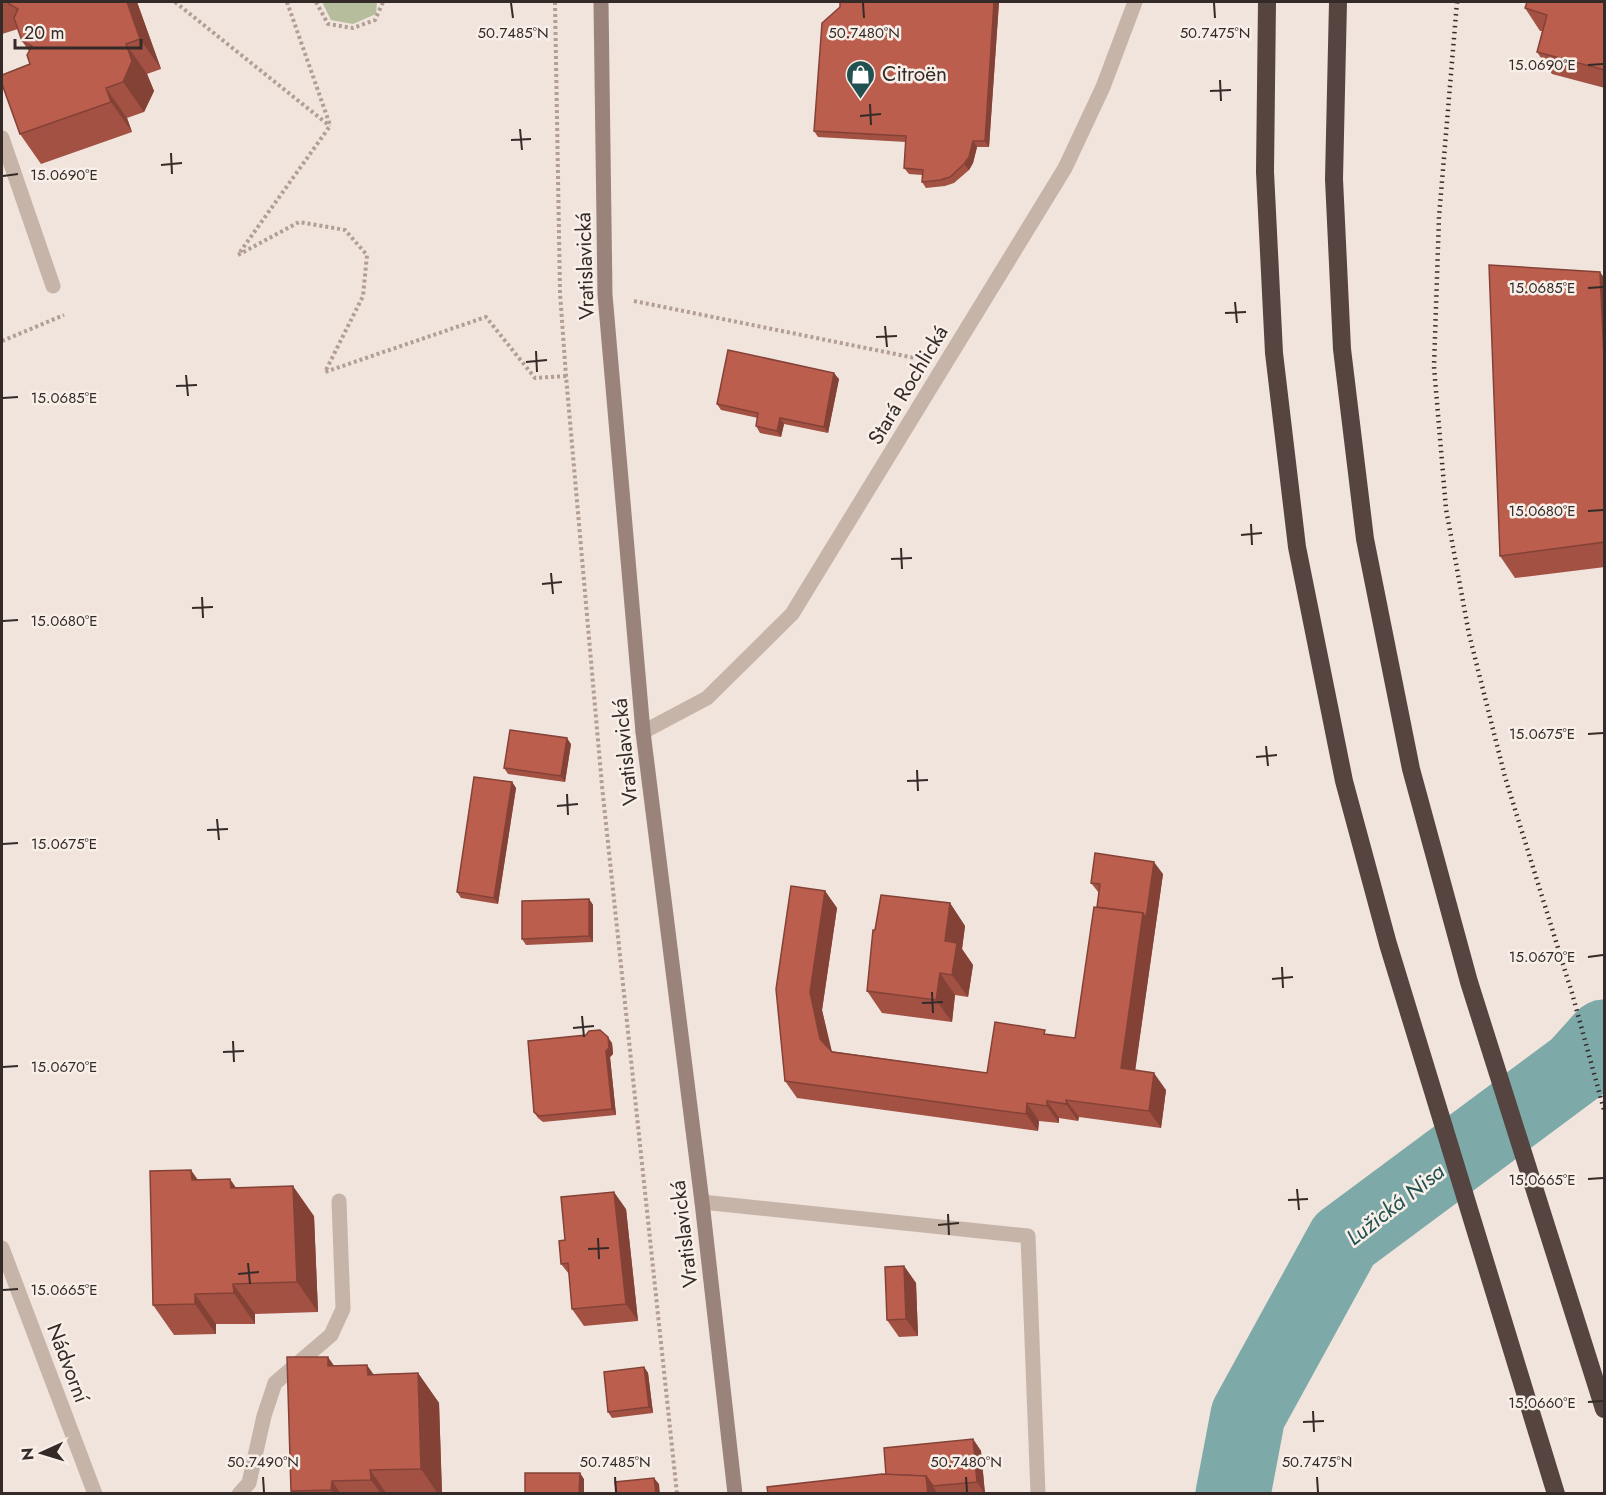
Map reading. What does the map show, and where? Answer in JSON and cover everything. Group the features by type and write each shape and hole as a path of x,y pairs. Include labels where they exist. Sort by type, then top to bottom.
{"highway":[{"path":"1267,2 1265,172 1274,353 1297,547 1344,781 1388,944 1556,1494"},
{"path":"1338,2 1334,179 1342,337 1365,539 1411,769 1469,982 1605,1408"}],"street":[{"name":"Vratislavická","path":"601,2 605,295 643,732 702,1202 735,1494"},
{"name":"Stará Rochlická","path":"643,732 707,698 792,614 1065,168 1103,87 1135,2"},
{"path":"2,138 53,286"},
{"path":"239,1494 249,1483 264,1416 275,1383 331,1335 343,1309 339,1201"},
{"path":"702,1202 1028,1236 1038,1494"},
{"name":"Nádvorní","path":"2,1248 95,1494"}],"path":[{"path":"175,2 330,126"},
{"path":"287,2 330,126"},
{"path":"316,2 328,24 353,28 375,20 383,2"},
{"path":"555,2 560,293 566,376 602,786 677,1494"},
{"path":"330,126 238,255 299,222 345,230 367,255 363,296 325,372 486,317 535,378 566,376"},
{"path":"605,295 945,364"},
{"path":"2,341 64,316"}],"green space":[{"path":"322,2 377,2 376,14 353,24 331,20"}],"building":[{"path":"8,2 127,2 140,39 126,44 132,61 123,82 106,88 111,102 20,134 2,84 2,75 30,64 27,55 32,46 22,41 14,18 18,9"},
{"path":"840,2 994,2 985,141 973,141 969,157 950,177 922,182 923,170 904,168 906,136 814,131 822,23 840,7"},
{"path":"1527,2 1605,2 1605,70 1537,52 1547,15 1525,8"},
{"path":"1489,265 1600,272 1605,379 1605,542 1500,556"},
{"path":"728,350 834,373 824,427 780,418 777,431 756,426 758,413 717,404"},
{"path":"510,730 567,738 561,776 504,768"},
{"path":"474,777 512,782 494,898 457,892"},
{"path":"1095,853 1154,862 1146,918 1143,913 1097,907 1100,884 1091,883"},
{"path":"791,886 825,891 810,992 820,1039 832,1052 987,1073 995,1022 1045,1030 1044,1034 1075,1038 1094,907 1143,913 1121,1068 1154,1073 1149,1111 1066,1100 1066,1104 1047,1101 1047,1106 1027,1103 1026,1114 785,1081 776,989"},
{"path":"881,895 950,903 945,941 957,943 952,975 940,973 936,1000 867,991 873,930 875,930"},
{"path":"589,899 589,936 522,939 522,901"},
{"path":"600,1030 608,1037 609,1048 606,1051 612,1109 539,1116 534,1112 528,1041 586,1035 589,1031"},
{"path":"191,1170 192,1180 230,1179 231,1188 293,1186 297,1282 233,1284 234,1293 195,1294 195,1304 153,1305 150,1171"},
{"path":"614,1192 626,1304 572,1309 568,1263 561,1264 559,1241 565,1240 561,1197"},
{"path":"904,1266 906,1319 887,1320 885,1267"},
{"path":"287,1357 328,1357 328,1366 367,1365 368,1375 418,1373 421,1469 370,1470 371,1480 332,1481 331,1490 291,1491"},
{"path":"644,1367 649,1407 608,1412 604,1372"},
{"path":"973,1439 977,1482 933,1486 926,1476 886,1475 884,1448"},
{"path":"525,1473 580,1473 579,1494 518,1494 525,1493"},
{"path":"882,1474 926,1476 928,1494 768,1494 767,1487"},
{"path":"654,1478 656,1494 617,1494 615,1482"}],"waterway":[{"name":"Lužická Nisa","path":"1233,1494 1248,1415 1344,1240 1577,1067 1604,1037"}],"railway":[{"path":"1457,2 1439,217 1434,367 1446,509 1469,634 1505,777 1572,993 1604,1110"}],"place":[{"name":"Citroën","path":"861,100"}]}
